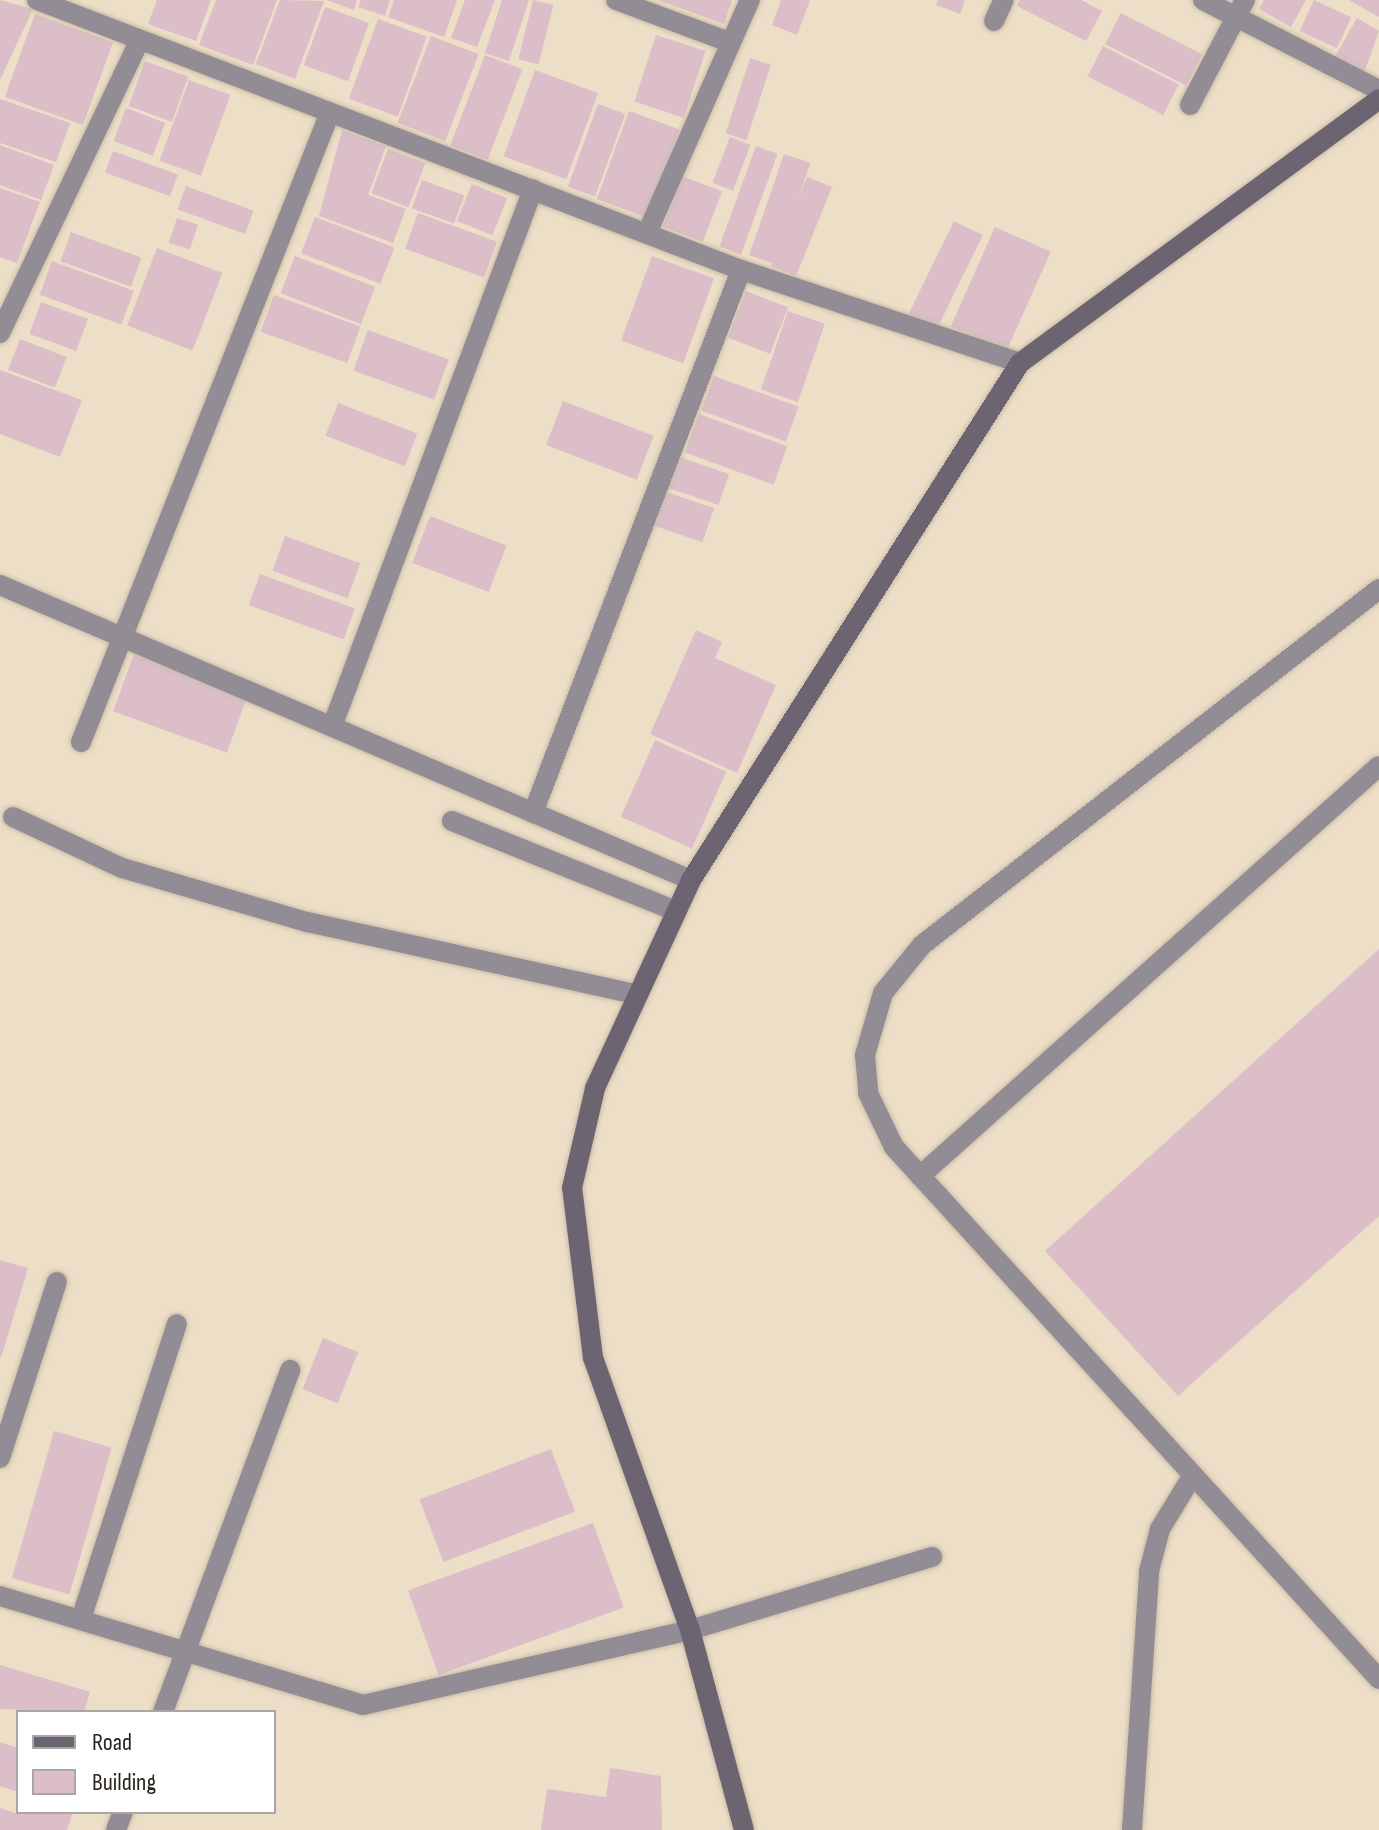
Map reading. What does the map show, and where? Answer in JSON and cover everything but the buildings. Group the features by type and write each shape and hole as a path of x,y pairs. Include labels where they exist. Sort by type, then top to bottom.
{"street":[{"path":"37,0 329,115 533,189 741,270 1020,363"},
{"path":"616,0 729,42"},
{"path":"647,233 750,0"},
{"path":"994,21 1004,0"},
{"path":"1203,0 1240,8 1379,90"},
{"path":"1190,105 1240,8"},
{"path":"0,333 139,41"},
{"path":"744,1830 690,1630 593,1358 572,1188 595,1088 635,994 691,880 1020,363 1379,99"},
{"path":"81,742 329,115"},
{"path":"332,727 533,189"},
{"path":"533,813 741,270"},
{"path":"0,585 691,880"},
{"path":"1379,589 899,968 870,1022 868,1093 894,1147 1379,1679"},
{"path":"920,1176 1379,766"},
{"path":"13,817 122,868 307,922 635,994"},
{"path":"452,821 676,911"},
{"path":"0,1458 57,1282"},
{"path":"81,1619 177,1324"},
{"path":"164,1710 290,1370"},
{"path":"1132,1830 1149,1571 1160,1529 1193,1475"},
{"path":"0,1596 187,1649 363,1705 690,1630 932,1557"}]}
